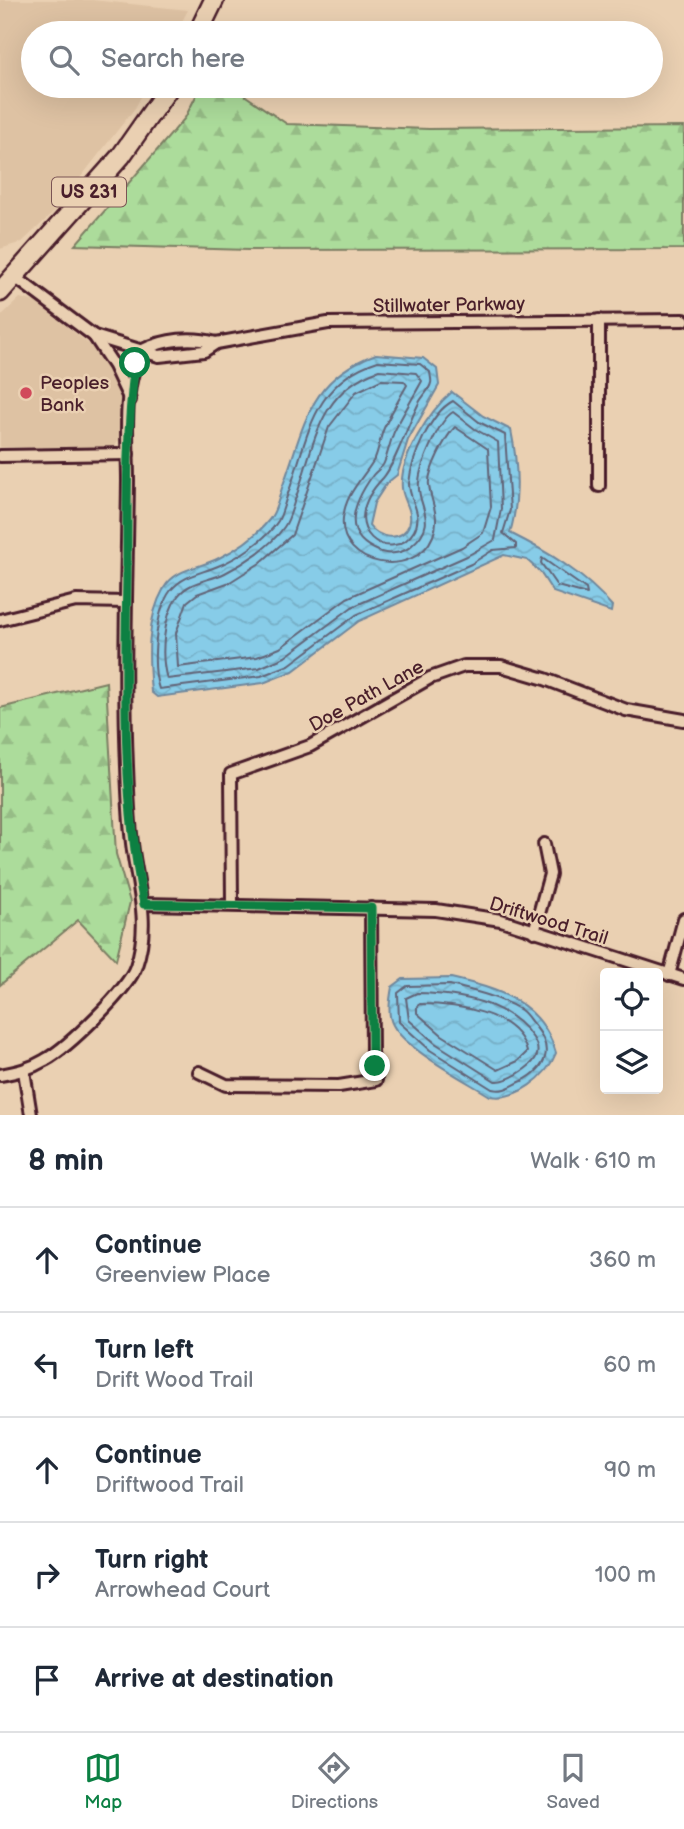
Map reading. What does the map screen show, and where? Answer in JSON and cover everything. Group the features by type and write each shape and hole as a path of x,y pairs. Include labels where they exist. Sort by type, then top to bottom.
{"main road":[{"path":"204,21 214,0"},
{"name":"US 231","path":"0,292 7,274 121,156 162,98"}],"street":[{"path":"0,1075 24,1071 48,1059 121,993 135,969 143,940 144,904 133,851 129,805 126,601 130,400 135,363 143,350 94,336 7,274"},
{"path":"599,320 599,486"},
{"name":"Stillwater Parkway","path":"143,350 158,343 200,338 216,343 328,323 684,320"},
{"path":"94,336 114,366 130,400"},
{"path":"0,456 128,454"},
{"path":"0,620 76,601 126,601"},
{"name":"Doe Path Lane","path":"232,904 231,774 310,746 430,677 464,666 501,666 545,678 626,710 684,720"},
{"path":"534,932 550,874 544,844"},
{"name":"Driftwood Trail","path":"144,904 436,910 501,920 684,979"},
{"path":"199,1072 226,1086 339,1086 376,1080 372,1052 371,908"},
{"path":"668,975 684,919"},
{"path":"24,1071 31,1115"}],"shaded area":[{"path":"0,0 92,0 188,10 182,21 21,21 21,98 140,98 52,214 22,242 0,249"},
{"path":"20,298 36,302 90,345 115,376 120,393 120,439 114,447 0,447 0,317"}],"green space":[{"path":"195,98 249,98 287,124 429,129 684,127 684,249 249,250 75,245 185,118"},
{"path":"106,682 116,854 130,902 116,960 78,920 0,985 0,708"}],"water":[{"path":"376,354 423,358 437,369 439,385 408,440 397,475 387,483 374,503 369,525 378,533 389,537 401,534 409,525 410,515 402,488 405,463 426,422 452,392 483,416 511,430 517,482 510,533 552,556 590,583 612,606 611,612 553,592 540,572 527,560 504,555 359,621 293,671 263,683 157,697 151,692 150,639 154,613 164,588 182,572 233,551 264,526 274,512 312,406 336,377 353,364"},
{"path":"451,978 501,993 529,1009 549,1035 556,1053 546,1071 520,1091 500,1097 490,1096 423,1054 400,1035 390,1016 392,987 403,979"}],"place":[{"name":"Peoples Bank","path":"26,393"}],"route":[{"path":"135,363 130,400 128,454 127,764 133,851 144,904 371,908 372,1052 375,1066"}]}
